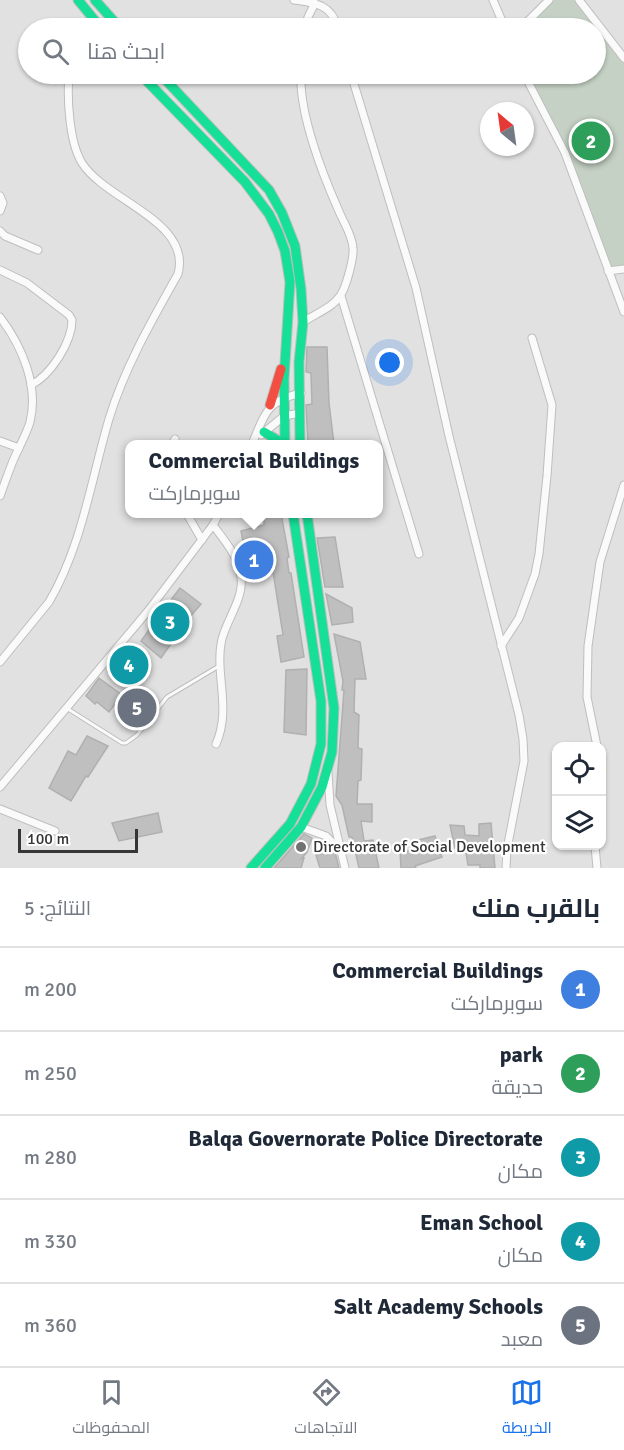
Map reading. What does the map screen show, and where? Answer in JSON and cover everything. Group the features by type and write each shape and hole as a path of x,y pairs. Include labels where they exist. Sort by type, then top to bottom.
{"main road":[{"path":"78,0 92,18"},
{"path":"95,0 111,18"},
{"path":"150,84 241,176 272,220 279,237 289,270 290,317 285,358 285,440"},
{"path":"170,84 269,190 296,246 303,322 300,345 300,440"},
{"path":"241,176 251,169"},
{"path":"270,405 285,358"},
{"path":"264,432 279,440"},
{"path":"251,868 290,825 311,784 321,744 321,701 294,518"},
{"path":"267,867 301,827 322,787 328,771 334,729 334,708 308,518"}],"street":[{"path":"294,0 315,3 333,14 334,18"},
{"path":"493,0 500,18"},
{"path":"530,18 549,0"},
{"path":"579,0 593,18"},
{"path":"310,18 315,3"},
{"path":"606,35 624,58"},
{"path":"0,662 49,602 55,591 79,529 112,411 140,345 180,264 177,247 164,230 144,213 97,181 82,163 75,148 72,132 70,84"},
{"path":"300,84 306,120 353,248 341,296 419,554"},
{"path":"354,84 416,288 449,436 519,715 524,761 507,849 506,868"},
{"path":"529,84 565,153 624,312"},
{"path":"0,196 3,208 0,211"},
{"path":"0,231 5,236 38,250"},
{"path":"608,271 624,269"},
{"path":"0,270 27,283 69,315 72,320 69,334 54,364 44,376 31,384"},
{"path":"303,322 341,296"},
{"path":"0,317 15,337 31,384 30,421 0,496"},
{"path":"501,646 525,605 539,554 552,412 550,394 532,339"},
{"path":"255,440 270,405 285,397 301,393"},
{"path":"257,440 284,416 300,413"},
{"path":"0,441 19,448"},
{"path":"596,742 587,698 588,646 600,562 624,485"},
{"path":"190,518 202,540"},
{"path":"0,787 148,611 216,518"},
{"path":"213,525 236,558 242,580 241,590 222,637 220,655 223,691 222,716 221,730 216,744"},
{"path":"328,771 330,805 345,868"},
{"path":"0,809 55,831"},
{"path":"301,827 326,836 339,849"},
{"path":"595,850 597,868"}],"lane":[{"path":"66,708 122,743 126,743 137,735 167,697 221,665"}],"green space":[{"path":"549,0 579,0 592,18 531,18"},
{"path":"606,36 624,60 624,269 608,271 565,153 529,84 606,84"}],"building":[{"path":"307,347 327,347 329,403 334,440 308,440 306,405 312,404 311,373 306,372"},
{"path":"264,518 282,518 304,657 281,662 277,636 283,635 266,543 244,547 241,531 264,525"},
{"path":"335,537 343,587 325,587 317,538"},
{"path":"180,588 201,604 183,625 160,614"},
{"path":"326,594 352,608 353,622 332,625"},
{"path":"158,617 178,634 161,658 141,641"},
{"path":"334,634 360,642 366,679 355,679 354,712 359,715 358,748 362,749 361,780 358,781 357,804 372,804 372,822 361,821 364,841 373,840 379,868 359,868 342,805 336,796 344,690 342,690 343,681"},
{"path":"123,649 142,669 134,681 115,662"},
{"path":"307,669 306,735 284,732 286,670"},
{"path":"99,678 122,695 109,712 86,696"},
{"path":"87,736 108,746 71,801 49,788 68,751 76,755"},
{"path":"158,813 162,832 119,841 112,823"},
{"path":"491,823 495,868 468,865 465,847 455,848 450,825 464,826 465,835 479,836 479,824"},
{"name":"Directorate of Social Development","path":"304,834 312,838 307,852 301,859 304,858 301,868 274,868"},
{"path":"435,836 442,857 415,866 416,868 401,868 400,851 417,851 414,841"},
{"path":"333,851 339,868 320,868 316,855"}],"traffic: fast":[{"path":"78,0 93,18"},
{"path":"95,0 111,18"},
{"path":"150,84 245,182 269,214 278,232 285,251 290,282 284,379 285,440"},
{"path":"169,84 269,190 282,213 295,246 303,322 299,362 300,440"},
{"path":"264,432 277,440"},
{"path":"251,868 290,824 311,784 321,744 321,701 294,518"},
{"path":"265,868 301,827 322,787 332,752 334,708 308,518"}],"traffic: jam":[{"path":"270,405 281,369"}],"place":[{"name":"park","path":"591,141"},
{"name":"Commercial Buildings","path":"254,560"},
{"name":"Balqa Governorate Police Directorate","path":"170,622"},
{"name":"Eman School","path":"129,665"},
{"name":"Salt Academy Schools","path":"137,708"},
{"name":"Directorate of Social Development","path":"301,847"}]}
